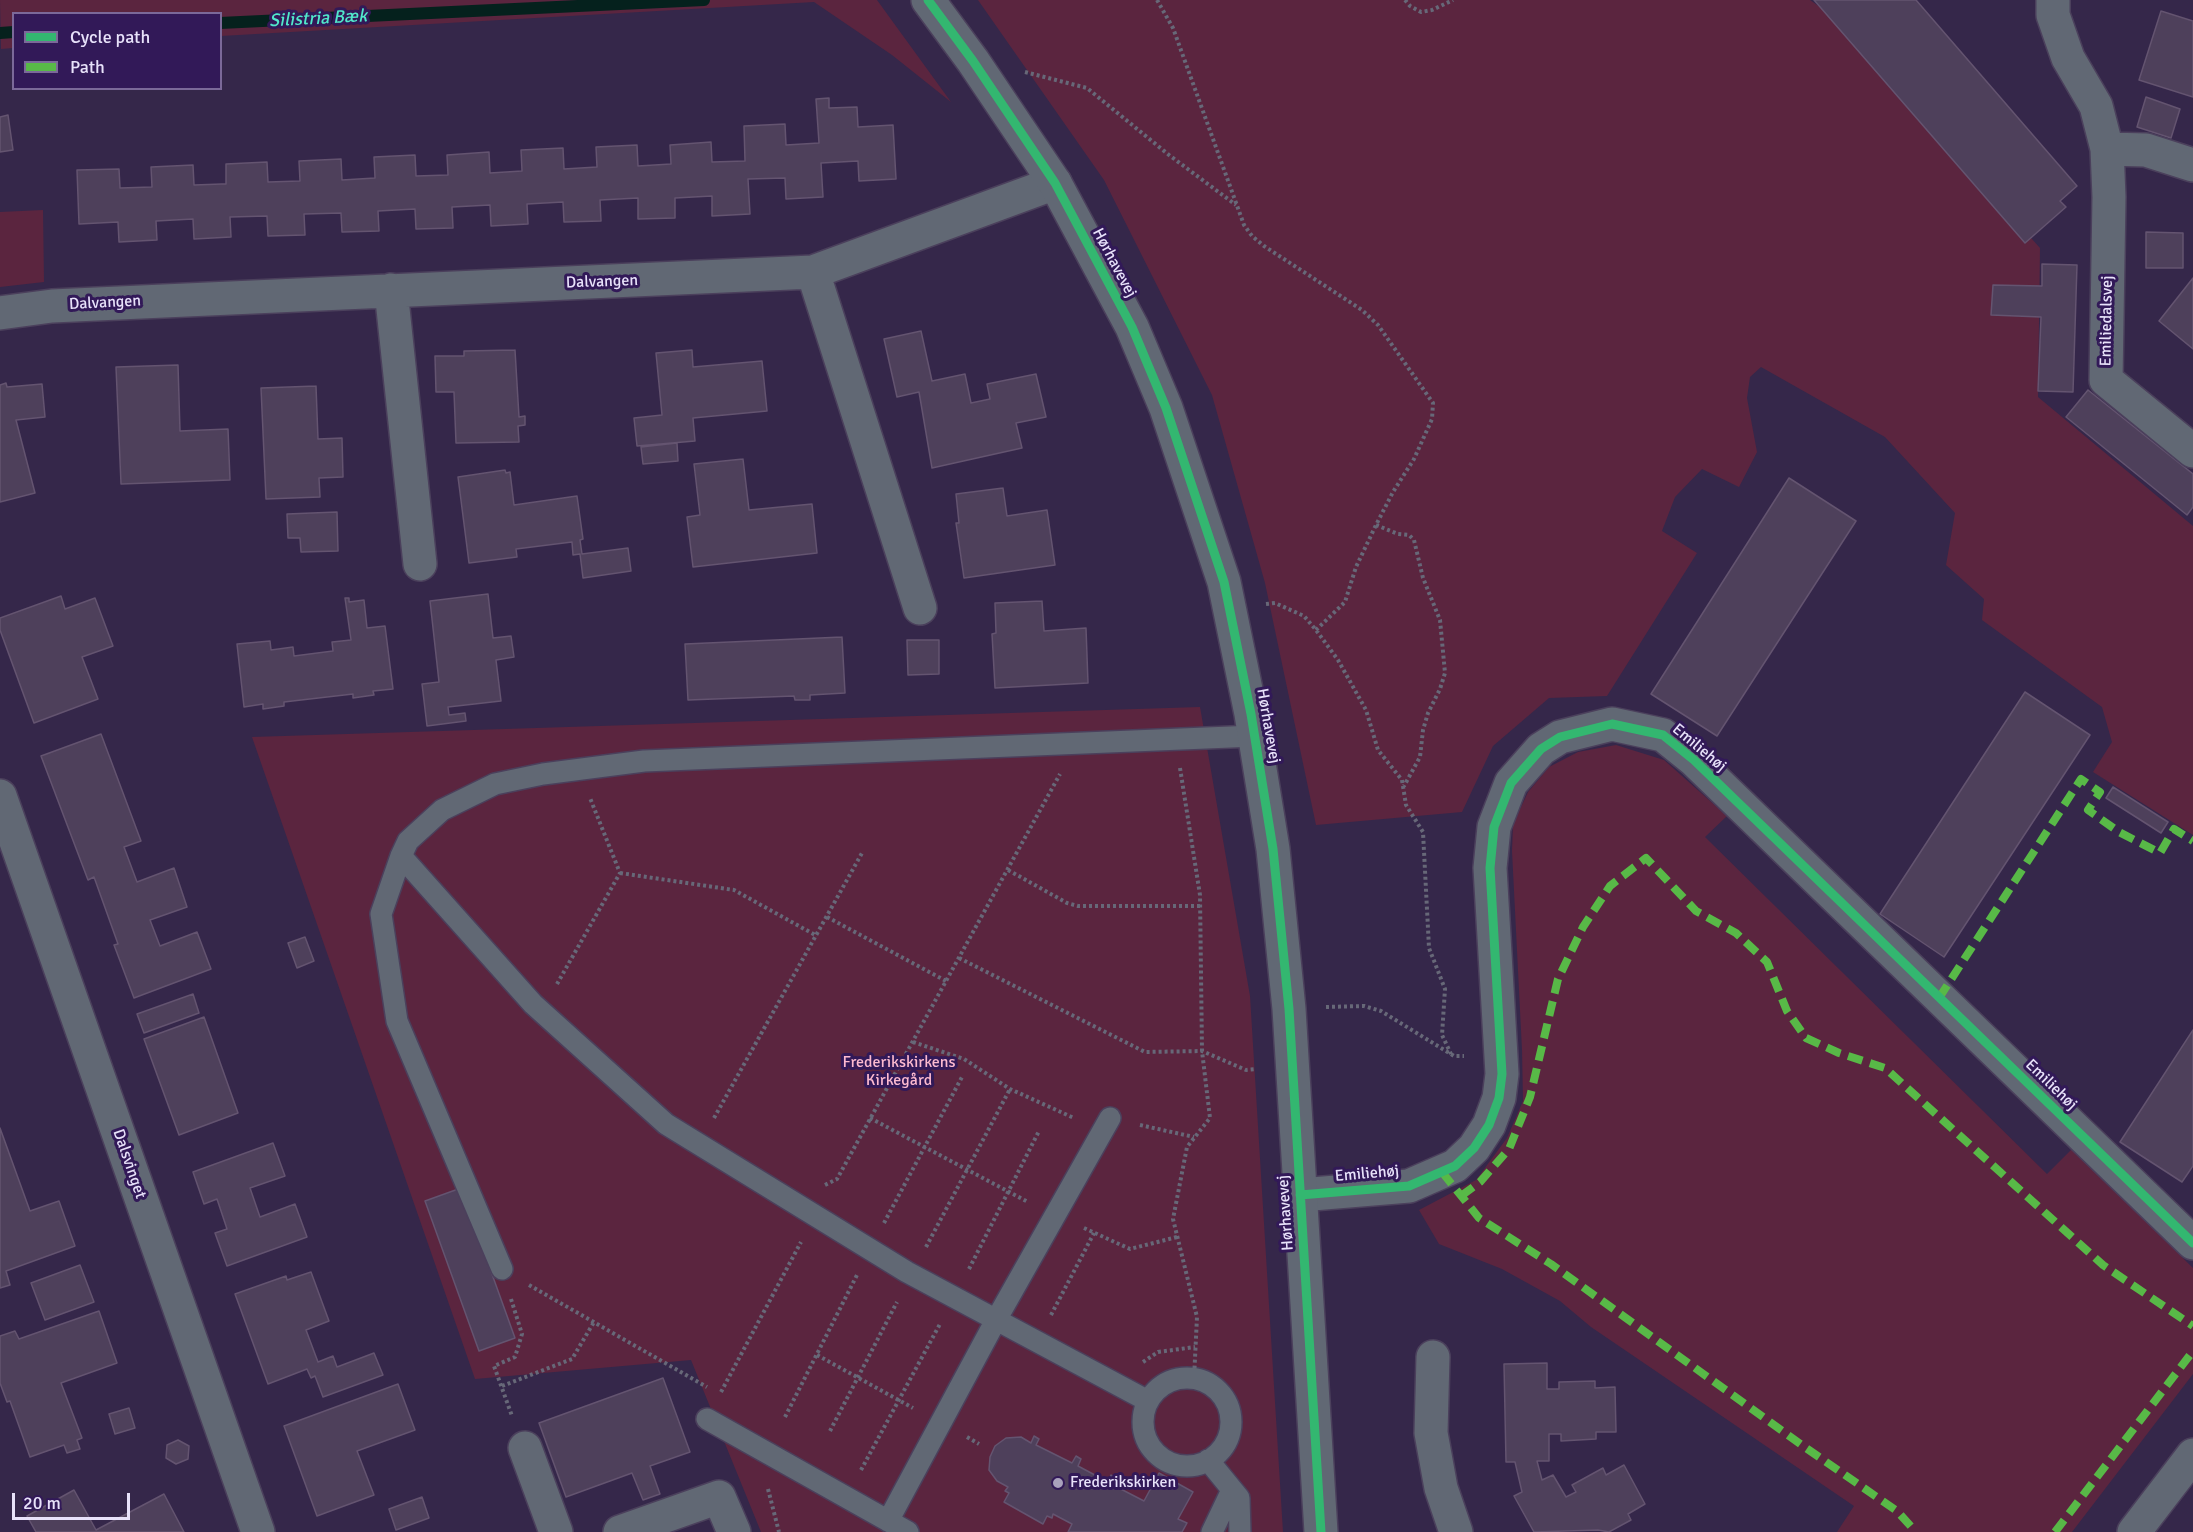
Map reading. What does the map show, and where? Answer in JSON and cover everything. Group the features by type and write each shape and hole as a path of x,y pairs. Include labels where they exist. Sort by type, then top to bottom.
{"street":[{"name":"Hørhavevej","path":"928,0 991,87 1055,183 1132,327 1166,408 1224,582 1255,736 1273,849 1289,1009 1321,1532"},
{"name":"Emiliedalsvej","path":"2052,0 2053,15 2068,58 2096,106 2107,149 2109,197 2106,380 2193,451"},
{"path":"2107,149 2146,150 2193,165"},
{"name":"Dalvangen","path":"0,313 52,306 813,272 1055,183"},
{"path":"813,272 920,608"},
{"path":"391,290 420,564"},
{"name":"Emiliehøj","path":"1300,1195 1409,1186 1455,1166 1474,1148 1488,1125 1499,1098 1502,1074 1490,868 1494,827 1511,783 1541,749 1560,738 1612,724 1663,735 1694,760 2193,1243"},
{"name":"Dalsvinget","path":"0,796 258,1532"},
{"path":"1432,1357 1431,1434 1441,1488 1456,1532"},
{"path":"525,1448 556,1532"},
{"path":"2134,1532 2193,1455"},
{"path":"620,1532 719,1497 734,1532"}],"lane":[{"path":"502,1269 397,1021 381,914 408,842 442,810 495,784 543,774 644,761 1255,736"},
{"path":"401,856 542,1012 666,1124 907,1272 1148,1401"},
{"path":"888,1521 996,1320 1106,1124"},
{"path":"1180,1378 1194,1378 1208,1383 1220,1392 1228,1404 1231,1418 1230,1432 1224,1446 1215,1456 1202,1464 1187,1466 1163,1459 1153,1450 1146,1439 1143,1426 1144,1413 1148,1401 1166,1383 1180,1378"},
{"path":"707,1419 908,1532"},
{"path":"1208,1460 1239,1498 1240,1532"},
{"path":"1212,1532 1232,1490"}],"path":[{"path":"1157,0 1173,28 1244,225 1264,246 1362,310 1378,325 1433,403 1432,419 1414,459 1393,492 1356,567 1345,603 1316,630"},
{"path":"1405,0 1421,12 1432,10 1454,0"},
{"path":"991,87 1017,70 1087,88 1169,155 1237,206"},
{"path":"1376,525 1398,534 1409,535 1414,540 1423,578 1440,620 1445,673 1428,713 1423,730 1420,757 1403,787"},
{"path":"1230,610 1275,603 1304,616 1338,660 1366,710 1378,750 1402,780 1406,805 1423,832 1429,948 1444,989 1442,1035 1452,1055 1381,1011 1364,1006 1289,1009"},
{"path":"1176,741 1200,895 1202,1051 1209,1118 1187,1147 1173,1219 1197,1317 1194,1378"},
{"path":"707,1419 810,1214 818,1189 837,1179 1059,779 1066,745"},
{"path":"579,769 620,873"},
{"path":"699,1145 862,853"},
{"path":"1008,870 1066,903 1078,906 1200,906"},
{"path":"620,873 734,890 817,936"},
{"path":"542,1012 620,873"},
{"path":"827,917 946,981"},
{"path":"959,958 1145,1052 1202,1051 1246,1070 1293,1069"},
{"path":"913,1042 964,1059 1010,1089 1106,1124 1194,1137"},
{"path":"870,1118 1056,1216"},
{"path":"846,1498 954,1298 1039,1131"},
{"path":"1083,1228 1130,1249 1177,1237"},
{"path":"1048,1320 1094,1233"},
{"path":"502,1269 720,1394"},
{"path":"502,1269 522,1334 515,1357 494,1366 510,1411"},
{"path":"502,1386 572,1359 594,1322"},
{"path":"1141,1363 1158,1352 1196,1347"},
{"path":"817,1354 979,1444"}],"green space":[{"path":"0,0 877,0 951,102 892,55 814,2 222,36 222,12 12,12 12,48 1,49"},
{"path":"978,0 1810,0 1831,15 2040,248 2038,397 2193,526 2193,835 2093,772 2112,742 2102,707 1982,620 1984,599 1946,565 1955,513 1885,437 1761,367 1750,377 1747,398 1757,452 1739,487 1702,469 1675,497 1662,531 1697,553 1607,696 1549,698 1493,746 1462,812 1316,825 1265,583 1212,395 1104,180"},
{"path":"43,210 44,282 0,287 0,212"},
{"name":"Frederikskirkens Kirkegård","path":"1200,707 1250,996 1283,1532 761,1532 691,1360 475,1379 252,737"},
{"path":"1616,745 1664,760 1727,816 1705,837 2047,1174 2072,1149 2193,1268 2193,1374 2072,1532 1837,1532 1854,1506 1591,1327 1560,1301 1502,1269 1439,1244 1419,1210 1476,1180 1507,1138 1523,1101 1512,851 1513,824 1528,792 1549,767 1578,752"}],"building":[{"path":"1814,0 1916,0 2077,186 2060,201 2066,207 2025,243"},
{"path":"2161,11 2193,21 2193,97 2139,80"},
{"path":"2146,97 2180,109 2171,138 2137,127"},
{"path":"829,98 829,108 857,107 858,127 893,125 896,179 859,181 858,161 821,163 823,197 786,199 785,178 748,179 750,214 712,216 712,196 675,198 675,218 638,219 638,198 600,200 601,221 564,222 563,202 527,204 528,224 491,226 490,205 452,207 453,228 416,229 415,209 378,211 379,231 342,232 341,213 304,214 305,235 268,236 267,216 230,217 231,237 194,239 193,219 156,221 157,240 119,242 118,222 79,224 77,170 119,169 120,188 152,187 151,167 193,165 194,185 226,184 226,164 267,162 268,182 300,181 299,161 341,159 342,180 375,178 374,157 415,155 416,176 448,175 447,155 489,152 490,173 522,171 521,150 563,148 564,169 597,167 596,147 637,145 638,166 671,164 670,145 711,142 712,162 745,161 744,126 785,124 786,145 819,143 816,99"},
{"path":"8,115 13,150 0,152 0,117"},
{"path":"2146,232 2183,233 2183,268 2146,268"},
{"path":"2042,264 2077,265 2073,392 2038,391 2041,317 1991,315 1993,285 2042,286"},
{"path":"2193,278 2193,349 2159,321"},
{"path":"921,331 932,381 965,374 971,403 990,399 987,384 1036,374 1046,417 1016,423 1022,448 932,468 919,392 897,397 884,339"},
{"path":"515,350 519,417 525,416 525,425 518,426 519,442 456,443 454,392 436,392 435,356 464,356 464,351"},
{"path":"692,350 693,367 762,361 767,411 693,418 695,441 637,446 634,418 662,415 656,353"},
{"path":"178,365 180,431 228,429 230,480 121,484 116,367"},
{"path":"6,383 7,387 42,384 45,417 16,420 35,493 0,502 0,385"},
{"path":"316,386 318,439 342,438 343,477 319,478 320,497 266,499 261,388"},
{"path":"2088,390 2193,474 2193,507 2187,515 2066,417"},
{"path":"677,443 678,461 643,464 641,447"},
{"path":"743,459 749,510 812,504 817,553 693,567 687,517 700,515 694,464"},
{"path":"505,470 506,473 510,472 514,505 577,496 583,539 580,540 582,554 628,548 631,571 583,578 580,554 573,555 572,542 516,549 517,557 469,563 458,477"},
{"path":"1789,478 1856,521 1717,736 1651,694"},
{"path":"1003,488 1007,516 1047,510 1055,565 964,578 956,523 959,523 956,494"},
{"path":"337,512 338,551 301,552 300,538 288,538 287,514"},
{"path":"488,594 493,638 511,636 514,657 496,660 501,701 448,707 449,715 465,713 466,721 427,726 422,684 439,682 430,601"},
{"path":"61,596 65,609 95,598 113,646 82,657 98,699 34,723 0,630 0,618"},
{"path":"345,598 349,598 349,602 364,600 367,628 385,626 393,689 373,691 374,695 353,698 353,694 284,702 284,706 263,709 263,704 244,707 237,644 270,641 271,650 293,647 294,656 333,651 332,642 351,640"},
{"path":"1042,601 1044,631 1086,628 1088,683 995,688 992,634 996,633 995,603"},
{"path":"842,637 845,693 810,695 810,700 795,700 794,696 688,700 685,644"},
{"path":"907,640 939,640 939,674 908,675"},
{"path":"2025,692 2090,735 1944,957 1880,914"},
{"path":"101,734 141,841 124,847 137,882 174,868 187,907 150,920 160,946 197,932 211,969 134,998 114,945 118,944 94,877 88,880 41,756"},
{"path":"2113,787 2168,822 2161,833 2106,798"},
{"path":"305,937 314,961 297,968 288,943"},
{"path":"193,994 199,1013 144,1033 137,1014"},
{"path":"204,1017 238,1113 179,1135 144,1039"},
{"path":"2193,1030 2193,1166 2182,1182 2120,1142"},
{"path":"0,1128 30,1211 59,1201 75,1246 6,1271 10,1285 0,1288"},
{"path":"273,1143 285,1176 250,1188 260,1217 295,1204 307,1237 227,1266 215,1233 227,1229 217,1199 204,1204 193,1172"},
{"path":"461,1188 515,1338 479,1351 425,1201"},
{"path":"80,1265 94,1302 45,1320 31,1283"},
{"path":"311,1272 329,1321 306,1330 318,1362 333,1356 337,1367 374,1353 383,1375 323,1397 315,1376 311,1378 307,1369 268,1384 235,1294 286,1276 287,1280"},
{"path":"99,1311 117,1363 61,1383 82,1438 77,1440 80,1449 67,1453 64,1445 30,1457 10,1401 7,1402 0,1383 0,1336 15,1331 19,1339"},
{"path":"1547,1363 1547,1389 1559,1389 1559,1382 1595,1381 1595,1388 1615,1387 1616,1432 1596,1432 1596,1439 1561,1441 1561,1434 1549,1434 1549,1461 1537,1461 1542,1480 1553,1475 1566,1497 1576,1492 1572,1485 1603,1468 1606,1475 1624,1465 1645,1504 1628,1514 1631,1520 1609,1532 1598,1530 1534,1532 1514,1496 1522,1492 1515,1462 1506,1462 1504,1364"},
{"path":"663,1378 690,1452 650,1466 660,1494 643,1500 632,1473 566,1497 539,1423"},
{"path":"398,1384 415,1430 357,1451 374,1495 317,1516 284,1426"},
{"path":"129,1408 135,1428 115,1434 109,1414"},
{"name":"Frederikskirken","path":"1034,1436 1039,1439 1036,1445 1072,1463 1076,1456 1081,1459 1078,1466 1108,1482 1111,1475 1117,1479 1113,1485 1144,1501 1159,1473 1193,1492 1178,1519 1187,1523 1182,1532 1068,1532 1072,1524 1053,1514 1052,1518 1047,1516 1043,1524 1004,1502 1009,1493 1005,1491 1008,1487 997,1481 989,1470 990,1457 995,1446 1006,1438 1021,1437 1031,1443"},
{"path":"178,1440 189,1446 188,1459 176,1464 166,1458 167,1445"},
{"path":"74,1490 96,1530 164,1494 184,1532 36,1532 27,1516"},
{"path":"422,1497 429,1518 396,1530 389,1509"}],"waterway":[{"name":"Silistria Bæk","path":"222,23 704,0"},
{"name":"Silistria Bæk","path":"0,33 12,32"}],"marked path":[{"path":"1939,998 2081,779 2100,792 2088,810 2119,832 2160,853 2174,829 2193,841"},
{"path":"1461,1196 1480,1182 1509,1149 1530,1097 1558,979 1583,927 1610,886 1646,858 1696,911 1736,933 1767,962 1787,1011 1806,1038 1839,1053 1885,1068 2103,1265 2193,1326"},
{"path":"1442,1172 1479,1218 1551,1264 1897,1511 1916,1532"},
{"path":"2055,1532 2193,1351"}],"cycle path":[{"path":"928,0 973,61 1055,183 1132,327 1166,408 1224,582 1251,714 1273,849 1289,1009 1321,1532"},
{"path":"1300,1195 1409,1186 1455,1166 1474,1148 1489,1125 1499,1098 1502,1074 1490,868 1494,827 1511,783 1541,749 1560,737 1612,724 1663,735 1694,760 2193,1243"}],"place":[{"name":"Frederikskirken","path":"1058,1483"}]}
